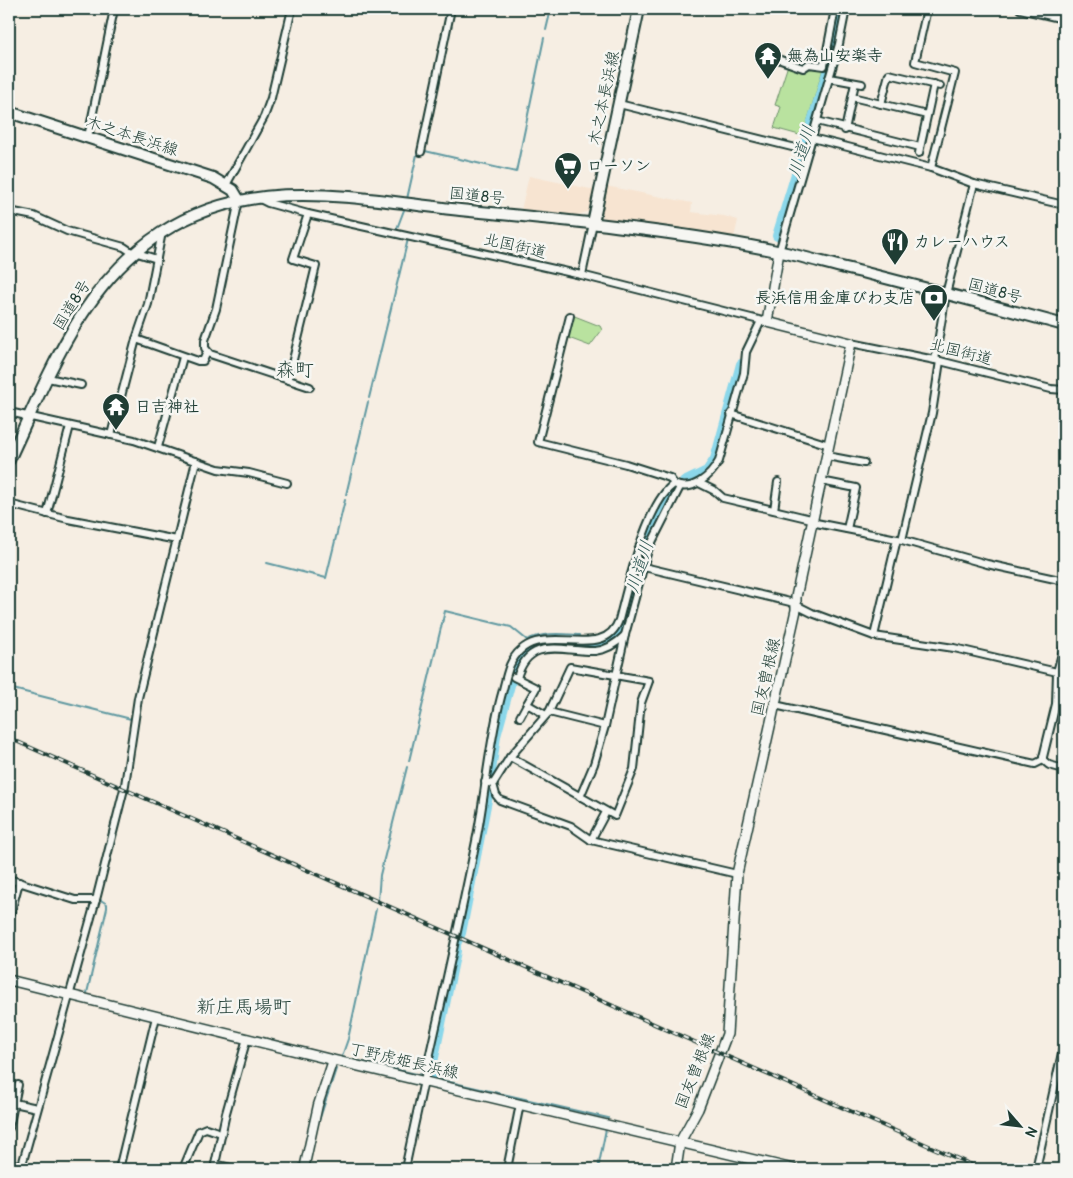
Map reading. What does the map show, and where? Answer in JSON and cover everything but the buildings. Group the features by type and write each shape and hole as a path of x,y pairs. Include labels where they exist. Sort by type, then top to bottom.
{"main road":[{"name":"木之本長浜線","path":"593,223 639,9"},
{"name":"木之本長浜線","path":"9,112 213,178 226,185 236,194 239,200"},
{"name":"国道8号","path":"9,460 48,378 87,304 107,279 133,253 162,232 201,212 239,200 261,196 311,195 593,223 687,235 779,252 1064,325"},
{"path":"779,252 764,322 851,343"},
{"name":"国友曽根線","path":"676,1169 680,1142 698,1109 727,1034 737,874 775,705 811,520 830,445 851,343"},
{"name":"丁野虎姫長浜線","path":"9,980 333,1060 793,1169"}],"street":[{"path":"88,137 114,9"},
{"path":"226,185 264,117 271,98 292,9"},
{"path":"421,152 452,9"},
{"path":"775,58 803,68 809,64 824,66 834,9"},
{"path":"779,252 805,151 812,138 834,60 846,9"},
{"path":"927,9 915,62 955,73 931,168"},
{"path":"1020,9 1064,19"},
{"path":"825,58 834,60"},
{"path":"816,121 919,150 927,115 937,85 889,74 881,104"},
{"path":"829,78 858,83 852,97 845,130"},
{"path":"852,97 927,115"},
{"path":"619,104 805,151"},
{"path":"812,138 931,168 974,184 1064,205"},
{"path":"874,636 932,413 946,294 974,184"},
{"name":"北国街道","path":"261,196 262,200 268,203 308,214 582,275 764,322"},
{"path":"136,339 183,357 201,361 207,352 205,340 216,309 239,200"},
{"path":"9,211 32,215 67,231 124,247 133,253 157,259"},
{"path":"288,380 316,266 294,259 308,214"},
{"path":"582,275 593,223"},
{"path":"111,435 136,339 148,304 162,232"},
{"path":"570,316 538,442 626,464 670,478 677,485"},
{"path":"405,1169 477,835 492,732 512,676 514,658 532,643 548,639 594,642 609,636 619,620 642,538 664,494 677,485 699,483 711,474 719,462 744,373 746,352 764,322"},
{"name":"北国街道","path":"851,343 938,360 1051,389 1064,390"},
{"path":"207,352 310,386"},
{"path":"158,447 183,357"},
{"path":"48,378 82,385"},
{"path":"9,412 158,447 218,468 287,482"},
{"path":"731,414 830,445"},
{"path":"47,514 70,426"},
{"path":"827,456 864,463"},
{"path":"9,1164 24,1167 37,1108 96,900 125,785 138,698 196,461"},
{"path":"821,480 856,488 847,529"},
{"path":"774,510 778,482"},
{"path":"699,483 715,491 723,498 847,529 900,539 987,564 1064,581"},
{"path":"580,797 594,764 605,726 625,635 652,541 677,485"},
{"path":"9,504 47,514 177,540"},
{"path":"644,567 796,604 812,613 874,636 954,648 1057,673 1064,677"},
{"path":"512,676 524,661 538,651 551,648 596,651 613,645 625,635"},
{"path":"1043,760 1056,704 1057,673 1064,646"},
{"path":"510,757 615,816 634,769 641,703 649,681 570,667 548,713 510,757 493,784 496,795 500,800 571,826 591,840 737,874"},
{"path":"512,676 536,688 520,717"},
{"path":"527,704 548,713 605,726"},
{"path":"775,705 1035,764 1043,760"},
{"path":"1043,760 1052,766 1064,769"},
{"path":"485,782 493,784"},
{"path":"591,840 606,812"},
{"path":"9,879 75,900 96,900"},
{"path":"9,920 19,882"},
{"path":"119,1169 156,1017"},
{"path":"236,1169 214,1167 221,1133 248,1038"},
{"path":"1036,1169 1064,1044"},
{"path":"304,1169 318,1105 333,1060"},
{"path":"9,1128 18,1085"},
{"path":"14,1103 37,1108"},
{"path":"507,1169 520,1104"},
{"path":"183,1169 199,1131 206,1128 221,1133"}],"shaded area":[{"path":"529,176 595,190 590,211 574,216 521,210"},
{"path":"606,186 692,203 691,212 724,216 738,220 734,238 613,221 604,218 601,213"}],"green space":[{"path":"788,65 806,71 810,67 823,69 803,136 774,128 781,107 775,105"},
{"path":"572,315 600,326 602,330 590,346 566,337"}],"waterway":[{"path":"546,30 551,9"},
{"name":"川道川","path":"831,55 840,9"},
{"path":"425,151 516,172 544,38"},
{"name":"川道川","path":"777,236 828,69"},
{"path":"407,199 418,150"},
{"path":"396,231 404,210"},
{"path":"369,398 408,239"},
{"name":"川道川","path":"684,482 707,471 715,459 741,364"},
{"path":"346,495 368,402"},
{"path":"490,778 496,736 515,667 526,653 538,646 551,644 593,645 606,641 619,632 647,540 673,490"},
{"path":"267,563 326,578 345,500"},
{"path":"409,761 445,611 511,627 527,640 533,637 553,634 580,635 580,637"},
{"path":"9,688 131,719"},
{"path":"105,850 122,785 131,725"},
{"path":"378,901 380,875 407,767"},
{"path":"430,1077 489,790"},
{"path":"87,993 107,908 107,904 99,899"},
{"path":"341,1059 348,1039 376,909"},
{"path":"341,1057 421,1075"},
{"path":"316,1130 336,1069"},
{"path":"428,1077 608,1118"},
{"path":"598,1169 606,1129"}],"railway":[{"path":"9,738 981,1169"}],"place":[{"name":"無為山安楽寺","path":"768,80"},
{"name":"ローソン","path":"568,190"},
{"name":"カレーハウス","path":"895,266"},
{"name":"長浜信用金庫びわ支店","path":"934,322"},
{"name":"日吉神社","path":"116,431"}],"district":[{"name":"森町","path":"295,370"},
{"name":"新庄馬場町","path":"244,1007"}]}
